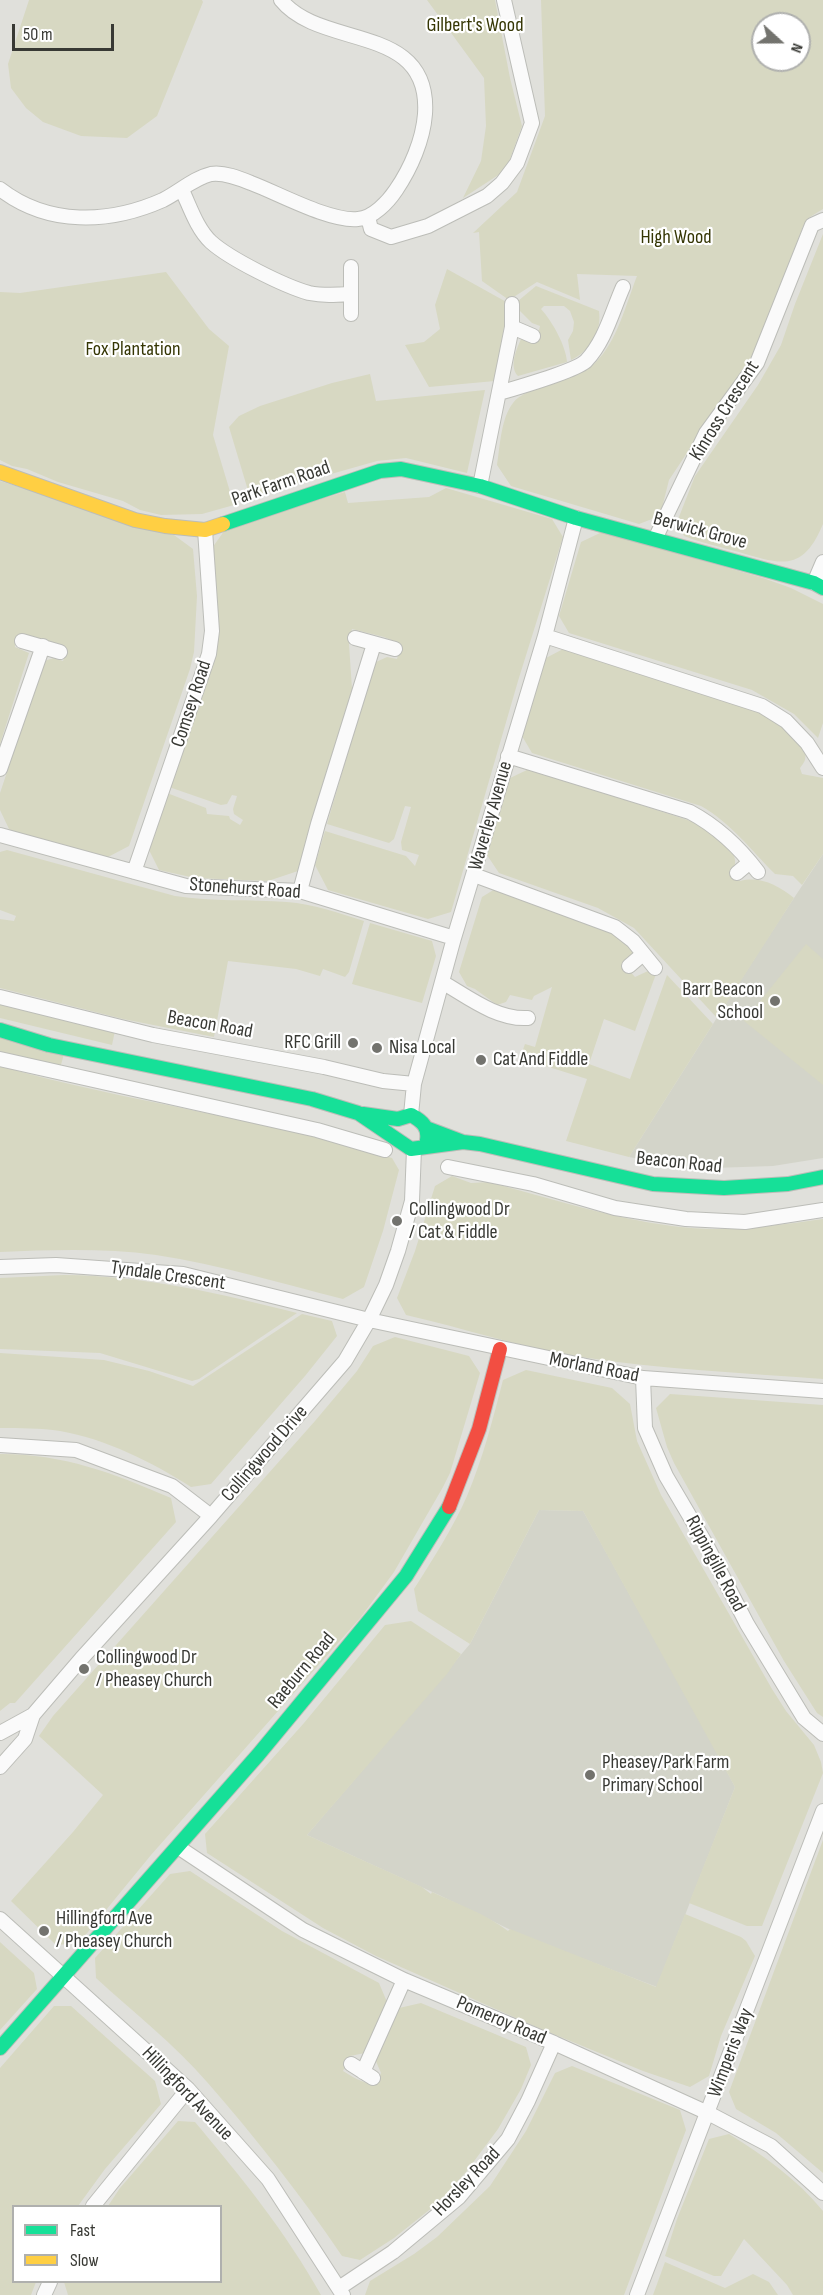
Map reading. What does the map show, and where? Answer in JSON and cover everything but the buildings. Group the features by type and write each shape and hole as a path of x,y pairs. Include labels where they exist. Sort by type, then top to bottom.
{"street":[{"path":"0,189 14,200 44,212 71,218 116,216 149,206 182,190 200,178 212,174 224,174 340,219 368,217 392,197 406,176 420,140 425,115 424,92 418,74 409,61 393,51 304,17 288,8 281,0"},
{"path":"368,217 371,229 391,237 428,226 487,196 502,183 517,163 532,123 504,0"},
{"path":"182,190 198,224 211,242 226,252 291,287 329,296 350,294"},
{"name":"Kinross Crescent","path":"656,539 706,433 757,363 812,225 823,219"},
{"path":"351,267 351,314"},
{"path":"499,393 585,362 606,330 608,306 622,287"},
{"path":"480,486 512,327 512,303"},
{"path":"512,327 533,336"},
{"name":"Park Farm Road","path":"0,472 135,520 205,530 380,471 401,469 480,486 576,518"},
{"name":"Berwick Grove","path":"576,518 819,586"},
{"name":"Waverley Avenue","path":"404,1117 507,756 545,636 576,518"},
{"name":"Comsey Road","path":"134,872 209,654 212,631 205,530"},
{"path":"819,586 823,562"},
{"path":"545,636 762,706 786,721 807,743 816,767"},
{"path":"355,638 395,650"},
{"path":"22,640 60,652"},
{"path":"300,891 318,824 374,644"},
{"path":"0,769 43,646"},
{"path":"507,756 690,812 726,836 754,867 737,873"},
{"name":"Stonehurst Road","path":"0,835 186,886 300,891 454,938"},
{"path":"474,875 615,927 633,941 655,968"},
{"path":"629,966 644,954"},
{"path":"442,982 495,1012 515,1019 528,1018"},
{"name":"Beacon Road","path":"0,997 153,1035 301,1062 383,1081 414,1084"},
{"path":"0,1030 70,1050 312,1099 358,1113 404,1117"},
{"path":"0,1059 326,1132 385,1150"},
{"path":"358,1113 406,1147 418,1148 426,1142 426,1128"},
{"path":"396,1138 394,1125 404,1117"},
{"name":"Beacon Road","path":"404,1117 422,1121 426,1128 463,1142"},
{"name":"Beacon Road","path":"418,1148 463,1142 480,1143 653,1184 724,1188 789,1184 823,1177"},
{"name":"Collingwood Drive","path":"0,1733 33,1715 211,1516 345,1361 386,1285 411,1201 418,1148"},
{"path":"448,1167 533,1181 615,1208 686,1219 745,1222 823,1210"},
{"name":"Tyndale Crescent","path":"0,1267 56,1265 183,1274 369,1320"},
{"name":"Morland Road","path":"369,1320 643,1378 823,1391"},
{"name":"Raeburn Road","path":"0,2048 258,1755 406,1576 449,1506 479,1429 500,1349"},
{"name":"Rippingille Road","path":"643,1378 645,1428 666,1476 706,1544 747,1624 798,1709 804,1718 823,1734"},
{"path":"0,1445 76,1450 172,1486 211,1516"},
{"name":"Collingwood Drive","path":"0,1767 25,1739 33,1715"},
{"name":"Wimperis Way","path":"637,2295 823,1811"},
{"name":"Pomeroy Road","path":"178,1847 303,1930 404,1980 554,2043 708,2113 771,2146 823,2193"},
{"name":"Hillingford Avenue","path":"0,1919 188,2089 268,2180 341,2292"},
{"path":"363,2071 404,1980"},
{"name":"Horsley Road","path":"341,2292 459,2197 508,2139 554,2043"},
{"path":"94,2205 188,2089"}],"shaded area":[{"name":"Barr Beacon School","path":"823,854 823,1158 773,1166 713,1168 674,1165 629,1157 761,948"},
{"path":"539,1510 583,1511 735,1787 657,1987 521,1935 307,1835 470,1644"}],"green space":[{"path":"29,0 202,0 203,2 157,116 127,138 81,136 43,122 26,108 11,88 8,64"},
{"name":"Gilbert's Wood","path":"427,0 495,0 522,126 506,170 463,198 481,161 486,126 484,78"},
{"name":"High Wood","path":"541,0 823,0 823,209 810,217 803,226 759,345 669,480 660,516 639,524 511,486 497,465 503,424 513,403 528,392 574,376 595,363 615,334 637,276 577,274 580,300 537,282 509,300 482,281 479,232 473,233 517,192 545,116"},
{"path":"823,234 823,524 815,540 799,557 779,562 684,536 677,522 695,476 758,385 781,345"},
{"path":"447,269 510,304 495,381 429,387 405,345 424,342 440,329 435,305"},
{"name":"Fox Plantation","path":"166,272 209,329 229,346 213,435 234,505 202,514 161,515 58,482 0,460 0,292 20,293"},
{"path":"536,286 599,311 599,326 589,346 571,360 568,340 573,331 574,322 570,311 564,306 544,306 541,309 558,334 567,362 518,376 514,363 519,343 521,339 538,335 540,326 532,323 518,309 518,301"},
{"path":"370,374 376,401 485,390 467,473 406,458 377,461 250,497 229,427 239,416 260,406 332,383"},
{"path":"0,481 174,535 193,549 197,596 194,652 190,669 129,846 108,857 13,832 9,829 0,810 0,793 44,661 54,658 63,661 67,651 57,645 24,634 15,641 15,647 29,653 0,744"},
{"path":"446,488 552,519 563,537 518,681 451,912 428,919 328,890 315,865 325,831 406,856 415,866 419,855 402,850 401,842 411,807 405,806 394,839 389,843 327,824 376,662 387,657 397,659 401,644 352,629 349,644 352,689 298,871 268,881 195,878 159,870 148,848 167,793 206,808 207,814 229,816 240,825 243,820 234,814 233,809 237,796 232,795 227,804 221,805 169,787 184,749 201,691 212,548 227,527 345,492 348,503 429,497"},
{"path":"602,532 763,578 791,588 823,604 823,723 818,738 794,714 752,690 569,633 559,616 581,542"},
{"path":"565,648 758,711 796,738 805,753 805,760 800,768 802,774 823,778 823,854 802,885 793,876 775,874 731,829 701,806 532,753 522,736 546,658"},
{"path":"529,769 700,824 732,852 735,864 730,873 740,881 762,881 781,889 794,898 717,1018 634,928 598,908 499,873 487,855 508,779"},
{"path":"7,850 175,896 297,903 364,921 349,972 345,977 323,969 320,976 296,969 228,961 214,1037 123,1019 0,988 0,919 14,921 16,916 0,910 0,852"},
{"path":"495,889 614,930 634,949 627,968 635,977 648,971 656,974 635,1031 604,1019 589,1064 630,1079 667,975 713,1024 629,1157 566,1141 587,1079 520,1058 525,1044 535,1047 552,987 534,996 532,1000 510,995 506,1002 497,1005 467,986 459,972 482,897"},
{"path":"370,923 432,941 436,956 422,1003 352,984"},
{"path":"806,944 823,959 823,1085 744,1021"},
{"path":"0,1003 115,1031 112,1045 0,1018"},
{"path":"0,1036 65,1051 60,1068 0,1053"},
{"path":"0,1066 98,1090 294,1132 392,1158 399,1170 383,1231 364,1287 343,1299 227,1269 156,1255 98,1250 0,1252"},
{"path":"452,1176 471,1183 489,1182 603,1213 672,1226 729,1229 823,1219 823,1379 671,1368 581,1357 406,1315 397,1298 415,1251 435,1186"},
{"path":"64,1275 153,1282 210,1292 297,1313 199,1379 192,1381 100,1353 0,1349 0,1278"},
{"path":"302,1314 332,1321 337,1336 211,1484 191,1487 128,1453 77,1435 45,1429 0,1428 0,1353 104,1360 149,1371 193,1386"},
{"path":"395,1337 469,1356 480,1373 450,1473 443,1487 394,1572 361,1617 151,1855 79,1943 56,1945 11,1901 103,1795 39,1736 53,1716 315,1421 357,1371 373,1346"},
{"path":"526,1370 612,1388 630,1404 637,1441 661,1495 772,1689 786,1711 814,1745 823,1773 762,1926 747,1926 689,1903 735,1787 583,1511 539,1510 470,1644 418,1611 414,1589 449,1532 473,1482 503,1380"},
{"path":"670,1394 823,1405 823,1717 817,1713 784,1661 674,1463 656,1408"},
{"path":"0,1454 67,1461 129,1481 171,1498 176,1522 15,1703 10,1703 0,1711"},
{"path":"411,1621 461,1654 447,1674 307,1835 422,1887 431,1894 432,1892 472,1910 508,1931 510,1929 656,1987 685,1914 741,1937 755,1956 721,2036 709,2076 690,2087 643,2071 376,1956 323,1928 207,1853 205,1834 304,1723 385,1625"},
{"path":"823,1840 823,2173 776,2133 736,2109 729,2092"},
{"path":"190,1871 282,1931 379,1983 387,2002 365,2053 350,2056 343,2071 355,2078 372,2084 376,2083 381,2073 375,2059 399,2008 421,2003 526,2047 531,2065 521,2089 498,2129 466,2172 438,2203 394,2238 360,2260 342,2256 277,2167 207,2082 167,2041 96,1978 95,1958 170,1874"},
{"path":"0,1942 34,1973 37,1989 0,2030"},
{"path":"54,2006 71,2006 155,2081 161,2104 105,2169 79,2205 12,2205 12,2283 36,2283 31,2295 0,2295 0,2068"},
{"path":"572,2066 680,2110 686,2130 624,2295 365,2295 370,2281 437,2237 490,2186 526,2131 555,2073"},
{"path":"178,2121 195,2122 278,2227 321,2295 68,2295 64,2283 222,2283 222,2205 109,2205 120,2188"},
{"path":"729,2134 779,2169 823,2211 823,2295 793,2295 787,2285 744,2239 721,2276 714,2276 665,2256 709,2139"},
{"path":"665,2262 725,2288 753,2274 769,2282 778,2295 653,2295"}],"traffic: fast":[{"path":"223,524 380,471 401,469 480,486 576,518 814,583 823,588"},
{"path":"0,1030 49,1045 312,1099 358,1113 411,1149 463,1142"},
{"path":"363,1114 398,1119 411,1115 424,1125 427,1140"},
{"path":"426,1128 463,1142 653,1184 724,1188 788,1184 823,1177"},
{"path":"0,2048 258,1755 406,1576 449,1507"}],"traffic: slow":[{"path":"0,472 135,520 205,530 223,524"}],"traffic: jam":[{"path":"449,1507 479,1429 500,1349"}],"place":[{"name":"Barr Beacon School","path":"775,1001"},
{"name":"RFC Grill","path":"353,1043"},
{"name":"Nisa Local","path":"377,1048"},
{"name":"Cat And Fiddle","path":"481,1060"},
{"name":"Collingwood Dr / Cat & Fiddle","path":"397,1221"},
{"name":"Collingwood Dr / Pheasey Church","path":"84,1669"},
{"name":"Pheasey/Park Farm Primary School","path":"590,1775"},
{"name":"Hillingford Ave / Pheasey Church","path":"44,1931"}]}
